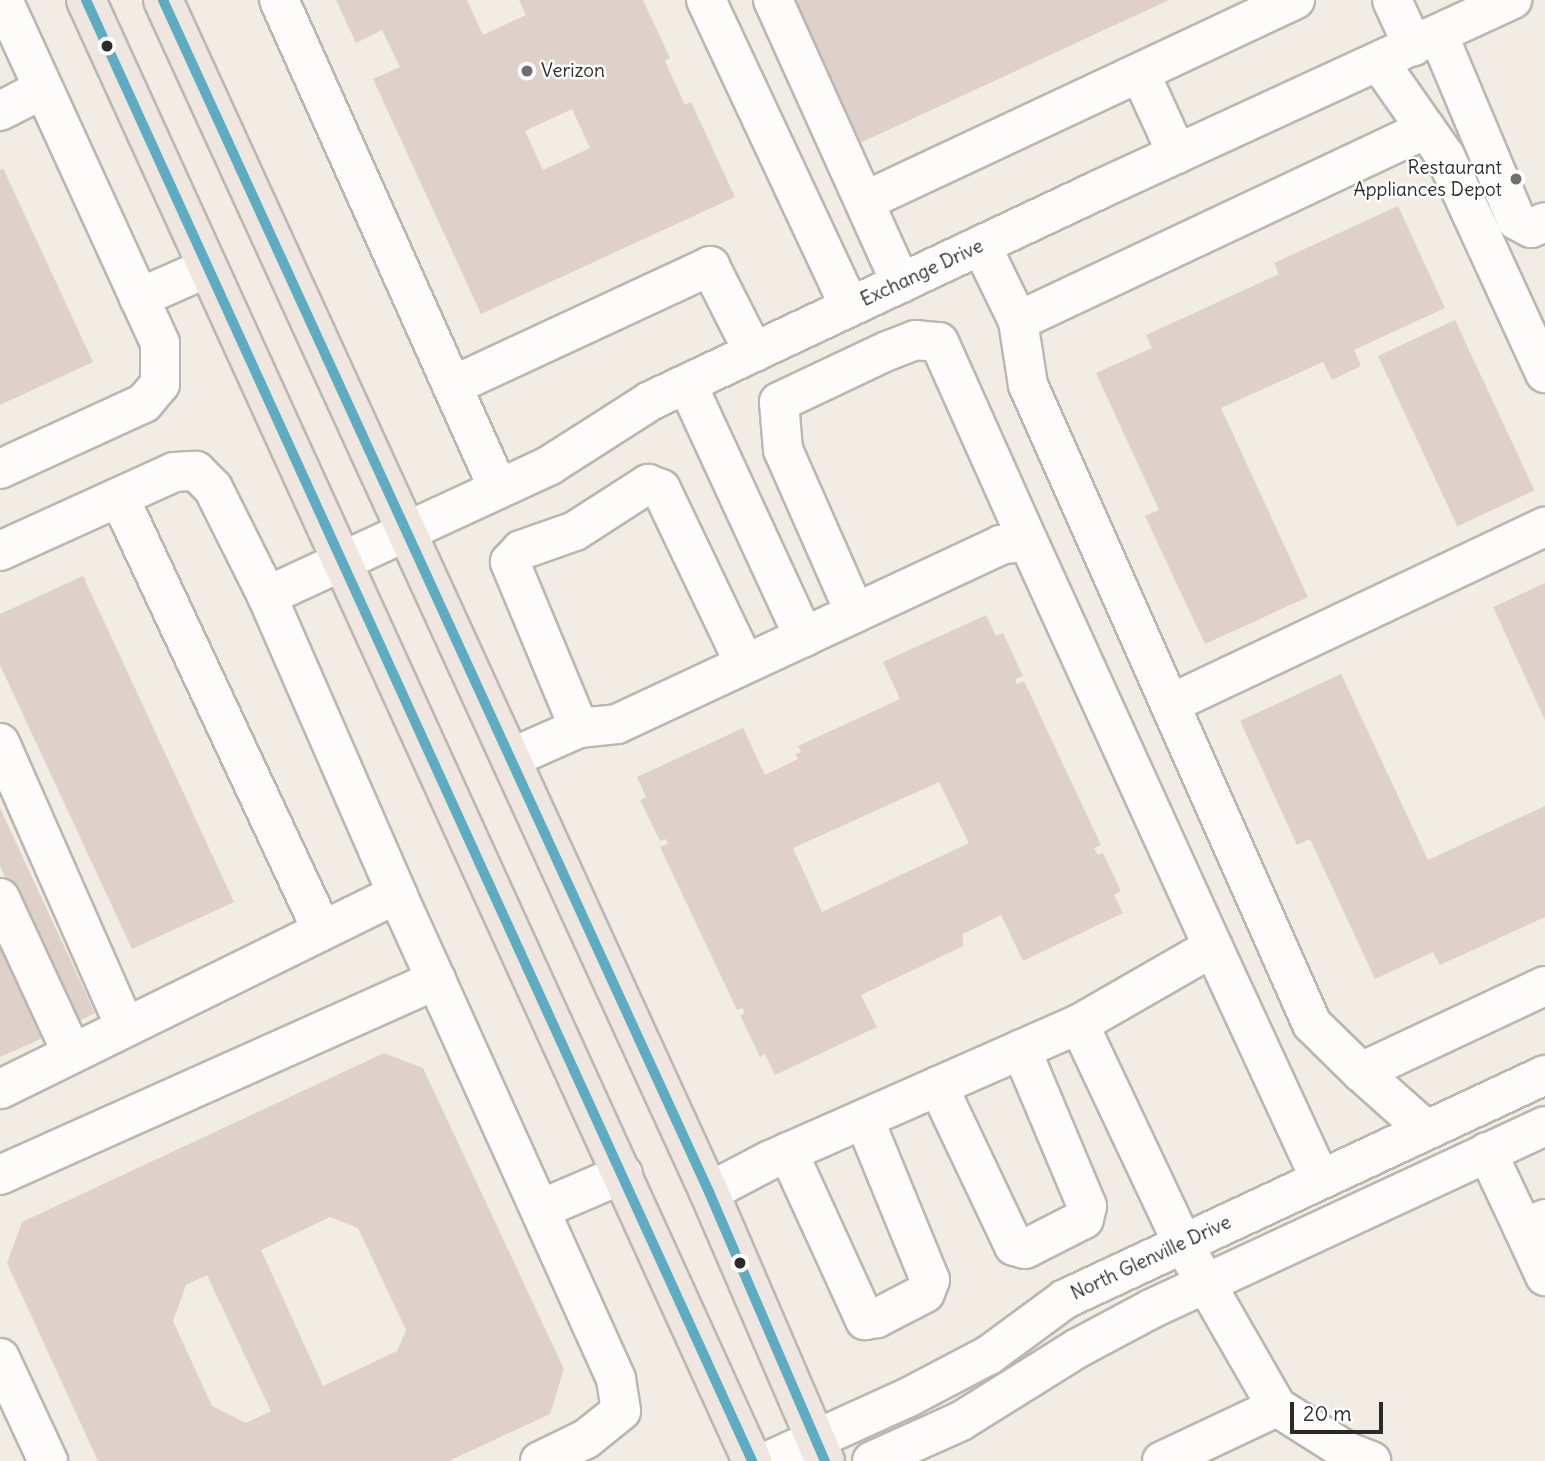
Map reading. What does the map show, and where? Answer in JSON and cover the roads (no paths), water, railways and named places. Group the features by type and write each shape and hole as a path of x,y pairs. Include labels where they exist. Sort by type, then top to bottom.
{"main road":[{"path":"86,0 752,1461"},
{"path":"163,0 709,1192 821,1449"}],"street":[{"path":"0,470 144,404 160,384 160,343 2,0"},
{"path":"279,0 498,488"},
{"path":"706,0 850,307"},
{"path":"773,0 901,283"},
{"path":"865,201 1295,0"},
{"path":"1392,0 1425,40 1516,220 1531,228 1545,222"},
{"name":"Exchange Drive","path":"267,596 550,465 650,401 1379,62 1492,4"},
{"path":"1379,62 1446,156 1545,373"},
{"path":"1139,73 1177,154"},
{"path":"0,111 43,89"},
{"path":"1018,321 1426,129"},
{"path":"981,245 1018,321 1028,385 1312,1024 1426,1130"},
{"path":"452,386 710,266 754,353"},
{"path":"139,298 207,268"},
{"path":"855,613 783,450 779,402 915,340 939,342 1320,1179"},
{"path":"687,384 804,636"},
{"path":"0,551 174,472 195,471 213,488 267,596 397,894 616,1379 621,1411 586,1439 540,1461"},
{"path":"579,728 510,562 521,551 575,531 648,484 661,489 745,664"},
{"path":"119,497 322,930"},
{"path":"1170,705 1545,527"},
{"path":"511,758 579,728 617,724 1000,545 1028,541"},
{"path":"0,743 125,1027"},
{"path":"0,1089 397,894"},
{"path":"0,898 72,1053"},
{"path":"709,1192 788,1152 1079,1024 1213,947"},
{"path":"0,1175 436,981"},
{"path":"1361,1072 1545,986"},
{"path":"1079,1024 1182,1242 1277,1407 1348,1452 1371,1461"},
{"path":"938,1086 1014,1246 1025,1249 1084,1219 1087,1206 1021,1049"},
{"name":"North Glenville Drive","path":"768,1461 821,1449 989,1355 1065,1299 1182,1242 1545,1075"},
{"path":"788,1152 865,1320 877,1318 925,1293 930,1280 864,1119"},
{"path":"872,1461 961,1421 1078,1348 1151,1309 1545,1126"},
{"path":"1487,1152 1534,1224 1545,1276"},
{"path":"541,1209 623,1174"},
{"path":"0,1358 48,1461"},
{"path":"1162,1461 1277,1407"}],"place":[{"name":"Verizon","path":"527,71"},
{"name":"Restaurant Appliances Depot","path":"1516,179"}]}
